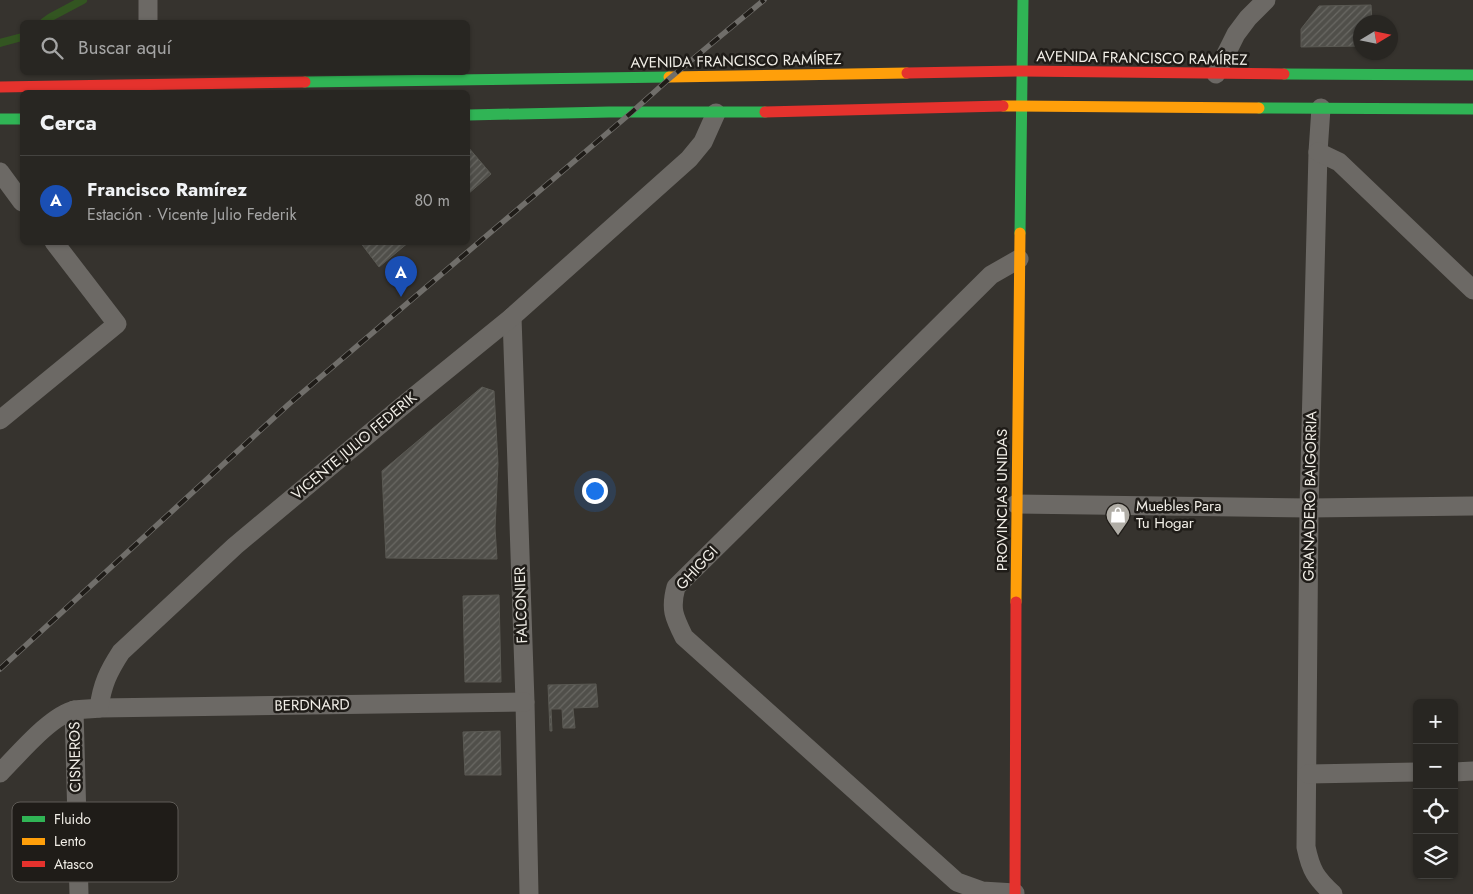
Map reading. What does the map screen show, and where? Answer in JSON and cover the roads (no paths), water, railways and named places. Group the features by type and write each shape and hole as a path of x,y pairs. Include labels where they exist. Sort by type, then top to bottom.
{"main road":[{"name":"PROVINCIAS UNIDAS","path":"1015,894 1016,504 1023,0"},
{"name":"AVENIDA FRANCISCO RAMÍREZ","path":"0,87 148,79 1022,71 1473,75"},
{"path":"470,115 608,112 716,113 1021,106 1473,109"},
{"path":"0,119 20,119"}],"street":[{"path":"148,0 148,20"},
{"path":"1216,74 1236,34 1248,18 1266,0"},
{"name":"GRANADERO BAIGORRIA","path":"1321,108 1318,152 1309,508 1306,847 1310,865 1327,888"},
{"name":"VICENTE JULIO FEDERIK","path":"99,708 101,690 107,674 121,652 235,546 512,317 689,160 703,142 716,113"},
{"path":"1318,152 1340,162 1473,290"},
{"path":"0,172 20,199"},
{"path":"0,420 117,324 56,245"},
{"name":"GHIGGI","path":"1015,894 982,891 957,882 684,637 673,615 672,601 676,587 990,276 1019,259"},
{"name":"FALCONIER","path":"512,317 525,702 529,894"},
{"path":"1016,504 1309,508 1473,506"},
{"name":"BERDNARD","path":"99,708 525,702"},
{"path":"0,773 42,730 59,717 74,710 99,708"},
{"name":"CISNEROS","path":"74,710 76,802"},
{"path":"1308,774 1413,772"},
{"path":"1458,772 1473,772"}],"waterway":[{"path":"47,20 83,0"},
{"path":"0,43 20,38"}],"railway":[{"path":"0,669 289,404 764,0"}],"place":[{"name":"Francisco Ramírez","path":"401,297"},
{"name":"Muebles Para Tu Hogar","path":"1118,536"}]}
